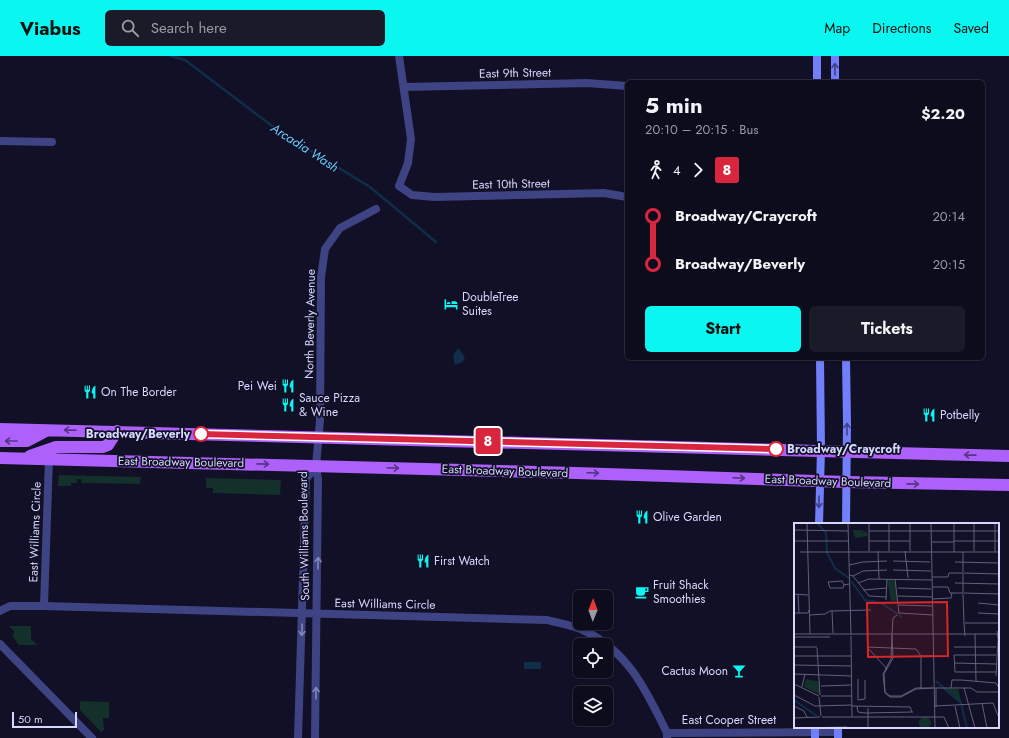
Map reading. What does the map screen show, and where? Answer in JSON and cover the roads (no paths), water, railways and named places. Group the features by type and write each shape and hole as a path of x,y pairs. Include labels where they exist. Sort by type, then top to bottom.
{"main road":[{"path":"817,56 817,80"},
{"path":"835,56 835,80"},
{"path":"819,523 821,450 820,360"},
{"path":"846,360 846,523"},
{"path":"0,429 319,436 1009,456"},
{"path":"0,441 26,441 48,430"},
{"path":"23,459 56,447 103,447 108,445 117,432"},
{"name":"East Broadway Boulevard","path":"0,458 846,482 1009,485"}],"street":[{"path":"399,56 404,87"},
{"name":"East 9th Street","path":"404,87 588,83 625,86"},
{"name":"East 10th Street","path":"404,87 411,139 408,163 399,186 412,195 435,197 604,193 625,197"},
{"path":"0,141 52,142"},
{"name":"North Beverly Avenue","path":"316,466 319,436 321,277 325,249 340,228 376,208"},
{"name":"East Williams Circle","path":"44,606 49,459"},
{"name":"South Williams Boulevard","path":"298,738 306,479 316,466"},
{"name":"South Williams Boulevard","path":"315,738 318,479 316,466"},
{"name":"East Williams Circle","path":"0,611 10,606 44,606 317,615 547,620 582,629 610,645 641,681 668,735"},
{"path":"0,644 92,738"},
{"name":"East Cooper Street","path":"668,735 838,732"}],"water":[{"path":"458,348 465,357 463,362 455,365 453,356"},
{"path":"524,662 541,662 541,669 524,669"}],"waterway":[{"name":"Arcadia Wash","path":"171,56 185,60 280,132 370,187 436,242"}],"place":[{"name":"DoubleTree Suites","path":"451,304"},
{"name":"Pei Wei","path":"288,386"},
{"name":"On The Border","path":"90,392"},
{"name":"Sauce Pizza & Wine","path":"288,405"},
{"name":"Potbelly","path":"929,415"},
{"name":"Broadway/Beverly","path":"201,434"},
{"name":"Broadway/Craycroft","path":"776,449"},
{"name":"Olive Garden","path":"642,517"},
{"name":"First Watch","path":"423,561"},
{"name":"Fruit Shack Smoothies","path":"642,592"},
{"name":"Cactus Moon","path":"739,671"}]}
